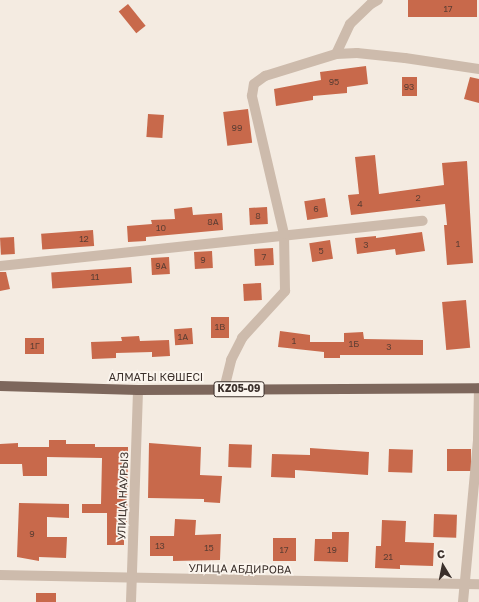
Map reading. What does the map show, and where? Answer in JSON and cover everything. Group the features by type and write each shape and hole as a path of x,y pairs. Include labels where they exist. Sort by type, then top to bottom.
{"main road":[{"name":"АЛМАТЫ КӨШЕСІ","path":"0,386 138,390 479,388"}],"street":[{"path":"336,54 350,24 371,4 378,0"},
{"path":"224,389 231,360 242,338 285,291 284,234 252,96 254,84 265,76 336,54 357,53 389,56 479,69"},
{"path":"0,266 284,234 423,221"},
{"path":"463,602 478,438 479,388"},
{"name":"УЛИЦА НАУРЫЗ","path":"131,602 138,390"},
{"name":"УЛИЦА АБДИРОВА","path":"0,575 132,579 479,584"}],"building":[{"path":"408,0 477,0 477,17 408,17"},
{"path":"128,4 146,26 136,33 119,12"},
{"path":"366,66 368,84 347,87 347,93 313,96 313,100 276,106 274,89 321,80 320,72"},
{"path":"402,77 417,77 417,96 402,96"},
{"path":"470,77 479,79 479,103 464,99"},
{"path":"248,109 252,143 227,146 223,112"},
{"path":"148,114 164,115 162,138 146,137"},
{"path":"375,155 379,194 444,185 442,163 467,161 473,263 447,265 444,225 447,225 445,204 351,215 348,195 359,194 355,157"},
{"path":"325,198 328,217 307,220 304,201"},
{"path":"192,207 193,215 222,213 223,230 146,237 146,241 128,242 127,226 152,224 151,220 175,219 174,209"},
{"path":"267,207 268,224 250,225 249,208"},
{"path":"93,230 94,246 42,250 41,234"},
{"path":"422,232 425,251 396,255 395,249 357,254 355,238 376,236 376,238"},
{"path":"14,237 15,254 1,255 0,238"},
{"path":"330,240 333,259 312,262 309,243"},
{"path":"273,248 274,265 255,266 254,249"},
{"path":"212,251 213,268 195,269 194,252"},
{"path":"169,257 170,274 152,275 151,258"},
{"path":"131,267 132,283 52,289 51,273"},
{"path":"0,272 6,272 10,289 0,291"},
{"path":"261,283 262,300 244,301 243,284"},
{"path":"466,300 470,348 446,350 442,302"},
{"path":"211,317 229,317 229,338 211,338"},
{"path":"192,328 193,344 175,345 174,329"},
{"path":"280,331 310,335 310,342 344,342 344,333 363,332 364,339 423,340 423,355 340,355 340,358 324,358 324,352 278,347"},
{"path":"139,336 140,341 169,340 170,356 152,357 152,352 116,353 116,358 92,359 91,342 122,341 121,337"},
{"path":"25,338 44,338 44,354 25,354"},
{"path":"49,440 66,440 66,444 95,444 95,447 128,447 127,526 124,525 124,545 107,545 107,513 82,513 82,504 101,504 102,458 47,457 47,476 23,476 22,464 0,464 0,444 18,443 18,447 49,447"},
{"path":"149,443 201,447 200,475 222,476 220,503 204,502 204,499 148,498"},
{"path":"229,444 252,445 251,468 228,467"},
{"path":"310,448 369,452 368,475 295,470 295,478 271,477 272,454 310,455"},
{"path":"389,449 413,450 412,473 388,472"},
{"path":"447,449 471,449 471,471 447,471"},
{"path":"19,503 69,504 69,518 47,517 47,537 67,537 66,558 39,557 39,561 17,557"},
{"path":"434,514 457,515 456,538 433,537"},
{"path":"175,519 196,520 195,535 221,534 220,560 173,561 173,556 150,556 150,536 174,536"},
{"path":"382,520 406,521 405,542 434,543 433,566 400,565 400,569 375,568 376,546 381,546"},
{"path":"332,532 349,532 348,562 314,561 315,539 332,539"},
{"path":"273,538 296,538 296,561 273,561"},
{"path":"36,593 56,593 56,602 36,602"}]}
